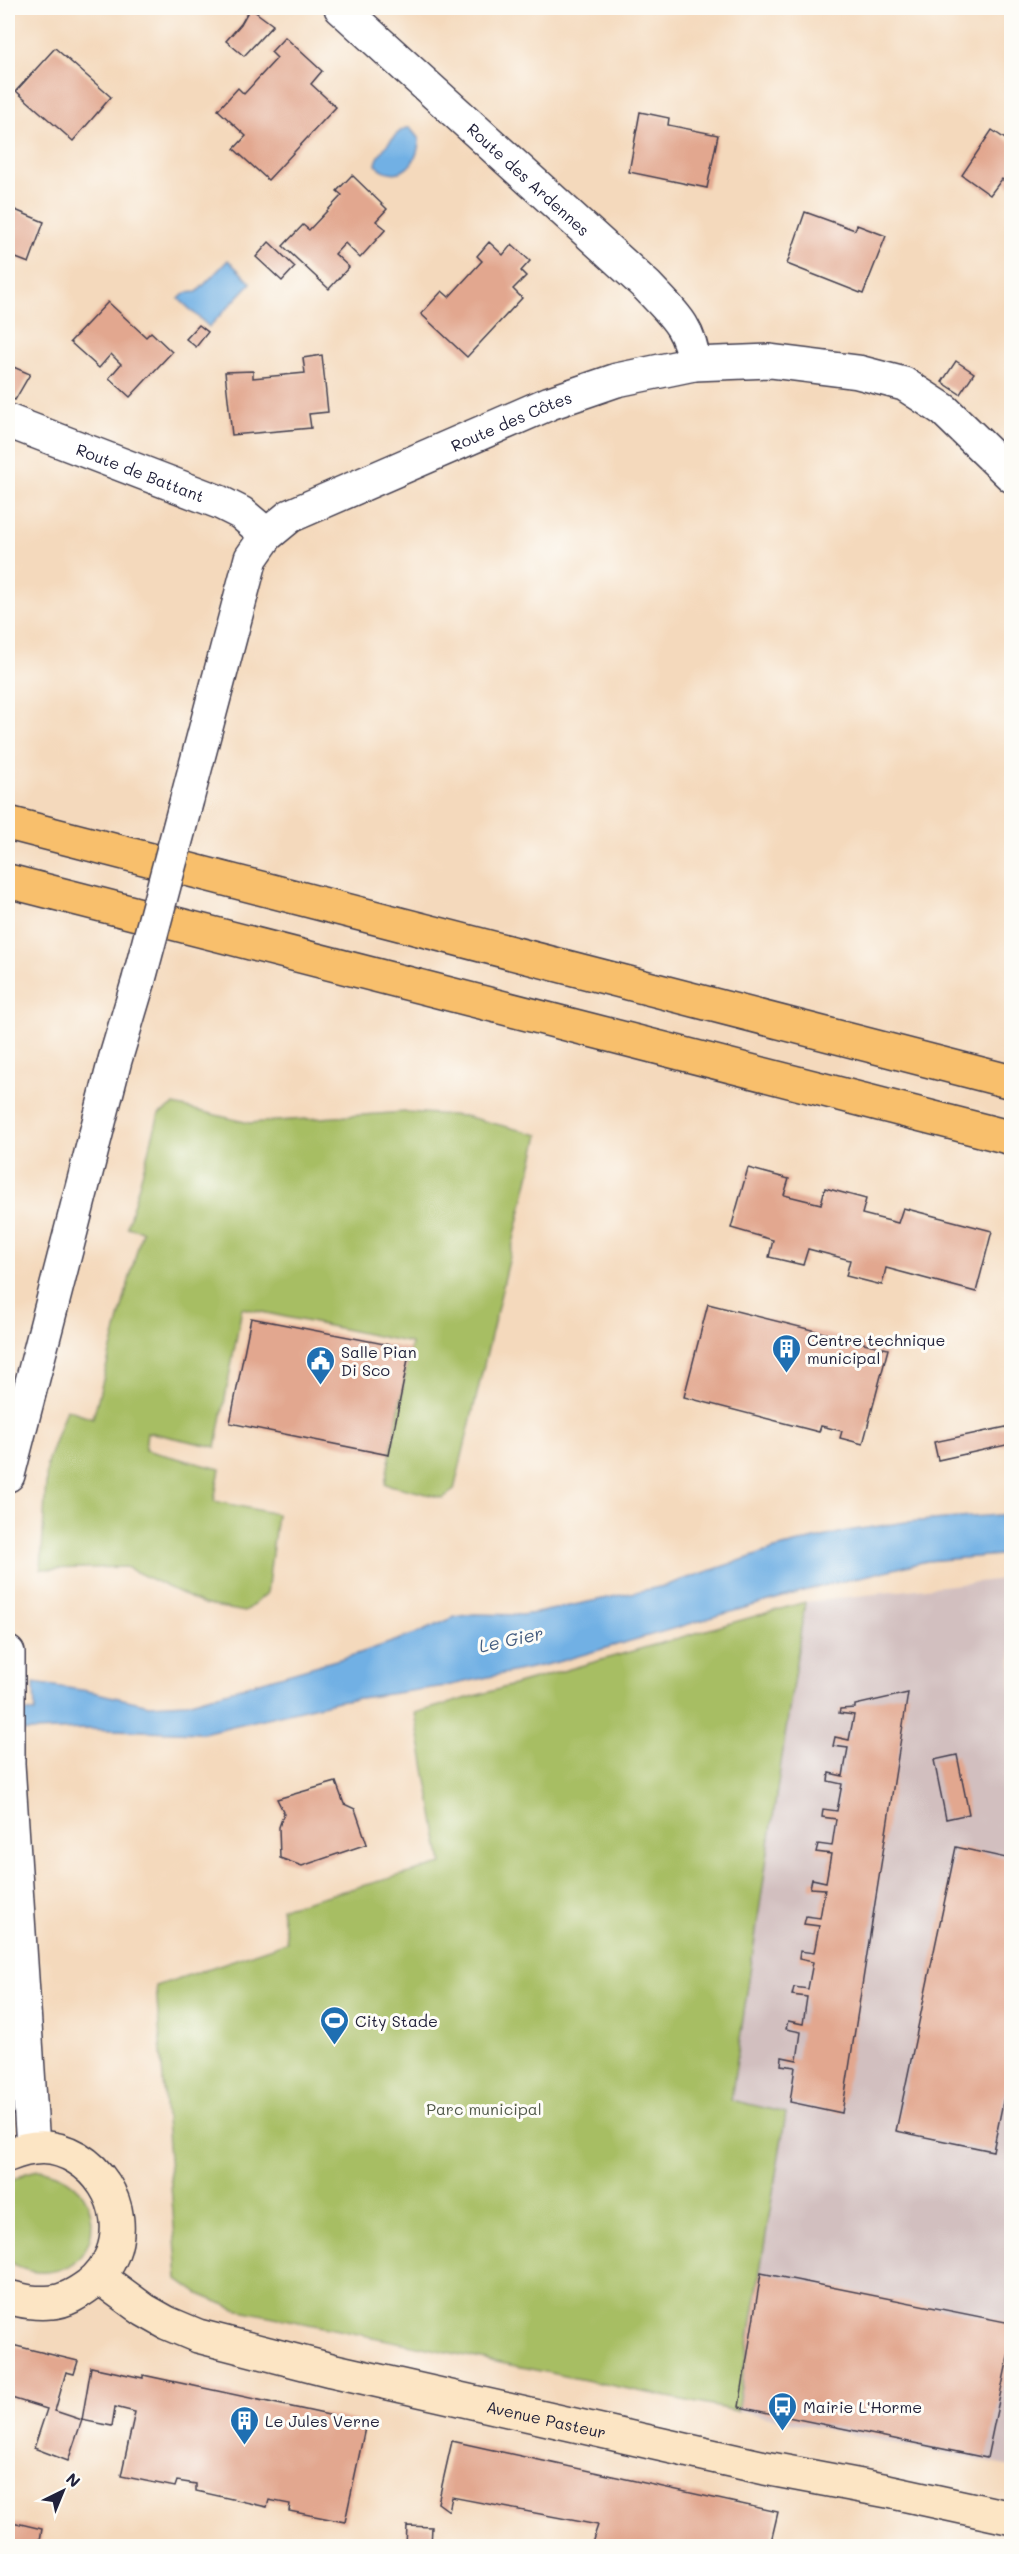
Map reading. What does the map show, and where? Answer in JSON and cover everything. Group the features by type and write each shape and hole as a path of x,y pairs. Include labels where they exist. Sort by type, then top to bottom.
{"highway":[{"path":"8,823 1011,1082"},
{"path":"8,881 1011,1138"}],"main road":[{"path":"8,2297 31,2303 54,2302 77,2294 99,2277 110,2258 117,2234 116,2209 106,2186 90,2166 69,2153 48,2146 20,2151"},
{"name":"Avenue Pasteur","path":"99,2277 144,2310 198,2336 342,2373 697,2453 1011,2518"}],"street":[{"name":"Route des Ardennes","path":"341,8 647,286 675,315 687,334 692,345 694,364"},
{"name":"Route des Côtes","path":"8,1475 115,1060 138,983 242,588 251,558 267,535 290,516 549,403 616,380 694,364 770,361 858,372 904,384 944,410 1011,476"},
{"name":"Route de Battant","path":"8,421 219,502 240,513 267,535"},
{"path":"8,1655 8,1764 20,2151"}],"shaded area":[{"path":"1011,1578 1011,2467 737,2411 786,2113 730,2101 805,1602"}],"green space":[{"path":"174,1105 249,1123 406,1112 465,1116 539,1135 454,1490 443,1498 385,1484 411,1343 242,1308 216,1447 147,1432 145,1450 220,1469 214,1501 277,1514 267,1593 245,1612 203,1604 126,1567 41,1569 47,1463 66,1409 93,1418 142,1231 127,1227 159,1114"},
{"name":"Parc municipal","path":"805,1602 731,2100 786,2113 737,2411 235,2309 199,2294 178,2279 156,1986 287,1942 281,1908 442,1864 415,1713"},
{"path":"38,2170 61,2176 78,2188 88,2204 92,2222 89,2240 81,2255 66,2267 46,2272 26,2270 8,2259 8,2183 26,2173"}],"water":[{"path":"406,128 410,128 419,139 411,164 406,169 392,173 376,165 383,150"},
{"path":"228,260 251,283 209,327 179,299 185,293 197,292"},
{"name":"Le Gier","path":"1011,1514 1011,1554 927,1561 814,1588 554,1663 446,1686 338,1701 203,1733 84,1729 8,1732 8,1711 35,1712 34,1683 88,1691 149,1705 187,1703 357,1654 418,1633 455,1617 474,1614 536,1613 664,1586 775,1549 847,1531 906,1522"}],"building":[{"path":"250,8 273,25 244,56 226,41 241,24"},
{"path":"285,37 322,71 311,84 336,107 268,180 234,149 246,136 218,110 238,88 244,94 277,58 271,52"},
{"path":"55,48 111,97 73,141 16,91"},
{"path":"640,112 669,118 668,125 718,135 707,188 629,172"},
{"path":"992,130 1011,143 1011,187 1002,179 990,195 962,175"},
{"path":"352,175 387,209 376,221 386,229 360,258 345,243 335,254 349,267 329,289 283,246 303,225 309,230 342,195 337,191"},
{"path":"8,207 44,222 29,263 8,255"},
{"path":"805,212 855,230 857,225 886,236 863,294 787,264"},
{"path":"269,242 295,267 282,281 256,257"},
{"path":"489,242 503,255 512,244 530,261 521,271 526,276 513,289 522,298 467,357 421,314 442,291 449,297 482,261 477,256"},
{"path":"108,302 146,337 151,332 172,352 130,397 109,378 121,364 111,354 99,368 70,342"},
{"path":"199,325 208,332 196,347 186,339"},
{"path":"322,355 328,412 309,414 311,428 232,435 225,372 253,371 253,378 305,373 303,358"},
{"path":"956,361 974,373 960,394 942,382"},
{"path":"11,366 30,374 15,400 8,397 8,372"},
{"path":"748,1168 789,1179 784,1195 821,1204 825,1188 866,1199 862,1214 898,1223 903,1208 992,1231 976,1292 886,1268 882,1285 846,1276 850,1260 808,1249 803,1265 769,1257 773,1240 731,1228"},
{"name":"Centre technique municipal","path":"708,1304 888,1349 863,1444 840,1438 842,1431 821,1426 819,1432 684,1397"},
{"name":"Salle Pian Di Sco","path":"251,1318 410,1349 389,1455 230,1423"},
{"path":"1011,1426 1011,1444 938,1460 934,1442"},
{"path":"908,1693 842,2113 790,2102 795,2067 781,2065 782,2057 797,2060 801,2032 786,2029 788,2021 803,2024 807,1997 792,1995 794,1987 808,1989 813,1962 799,1959 800,1951 814,1953 819,1926 804,1924 806,1916 820,1918 825,1889 810,1888 812,1879 826,1882 831,1854 816,1852 818,1844 832,1846 836,1819 822,1817 823,1809 837,1811 842,1784 828,1781 829,1773 843,1776 848,1748 833,1746 835,1737 849,1740 854,1715 839,1713 840,1709 855,1708 855,1705"},
{"path":"957,1755 969,1814 946,1819 934,1760"},
{"path":"336,1782 344,1804 355,1809 367,1844 302,1866 280,1858 279,1827 284,1813 277,1799"},
{"path":"956,1847 1011,1859 1011,2063 993,2151 896,2131"},
{"path":"761,2273 1011,2323 1011,2343 987,2458 739,2407"},
{"path":"8,2344 78,2361 74,2374 66,2372 55,2411 82,2420 68,2461 34,2448 47,2409 8,2397"},
{"name":"Le Jules Verne","path":"91,2367 143,2378 143,2375 366,2423 345,2522 289,2511 290,2504 269,2500 267,2507 196,2491 196,2484 177,2481 175,2487 121,2476 135,2412 115,2407 112,2426 82,2420"},
{"path":"452,2441 778,2512 770,2546 591,2546 598,2525 452,2497 449,2511 438,2503"},
{"path":"8,2521 42,2529 39,2546 8,2546"},
{"path":"407,2526 432,2527 431,2546 406,2546"}],"place":[{"name":"Centre technique municipal","path":"786,1374"},
{"name":"Salle Pian Di Sco","path":"320,1386"},
{"name":"City Stade","path":"334,2046"},
{"name":"Mairie L'Horme","path":"782,2432"},
{"name":"Le Jules Verne","path":"244,2446"}]}
